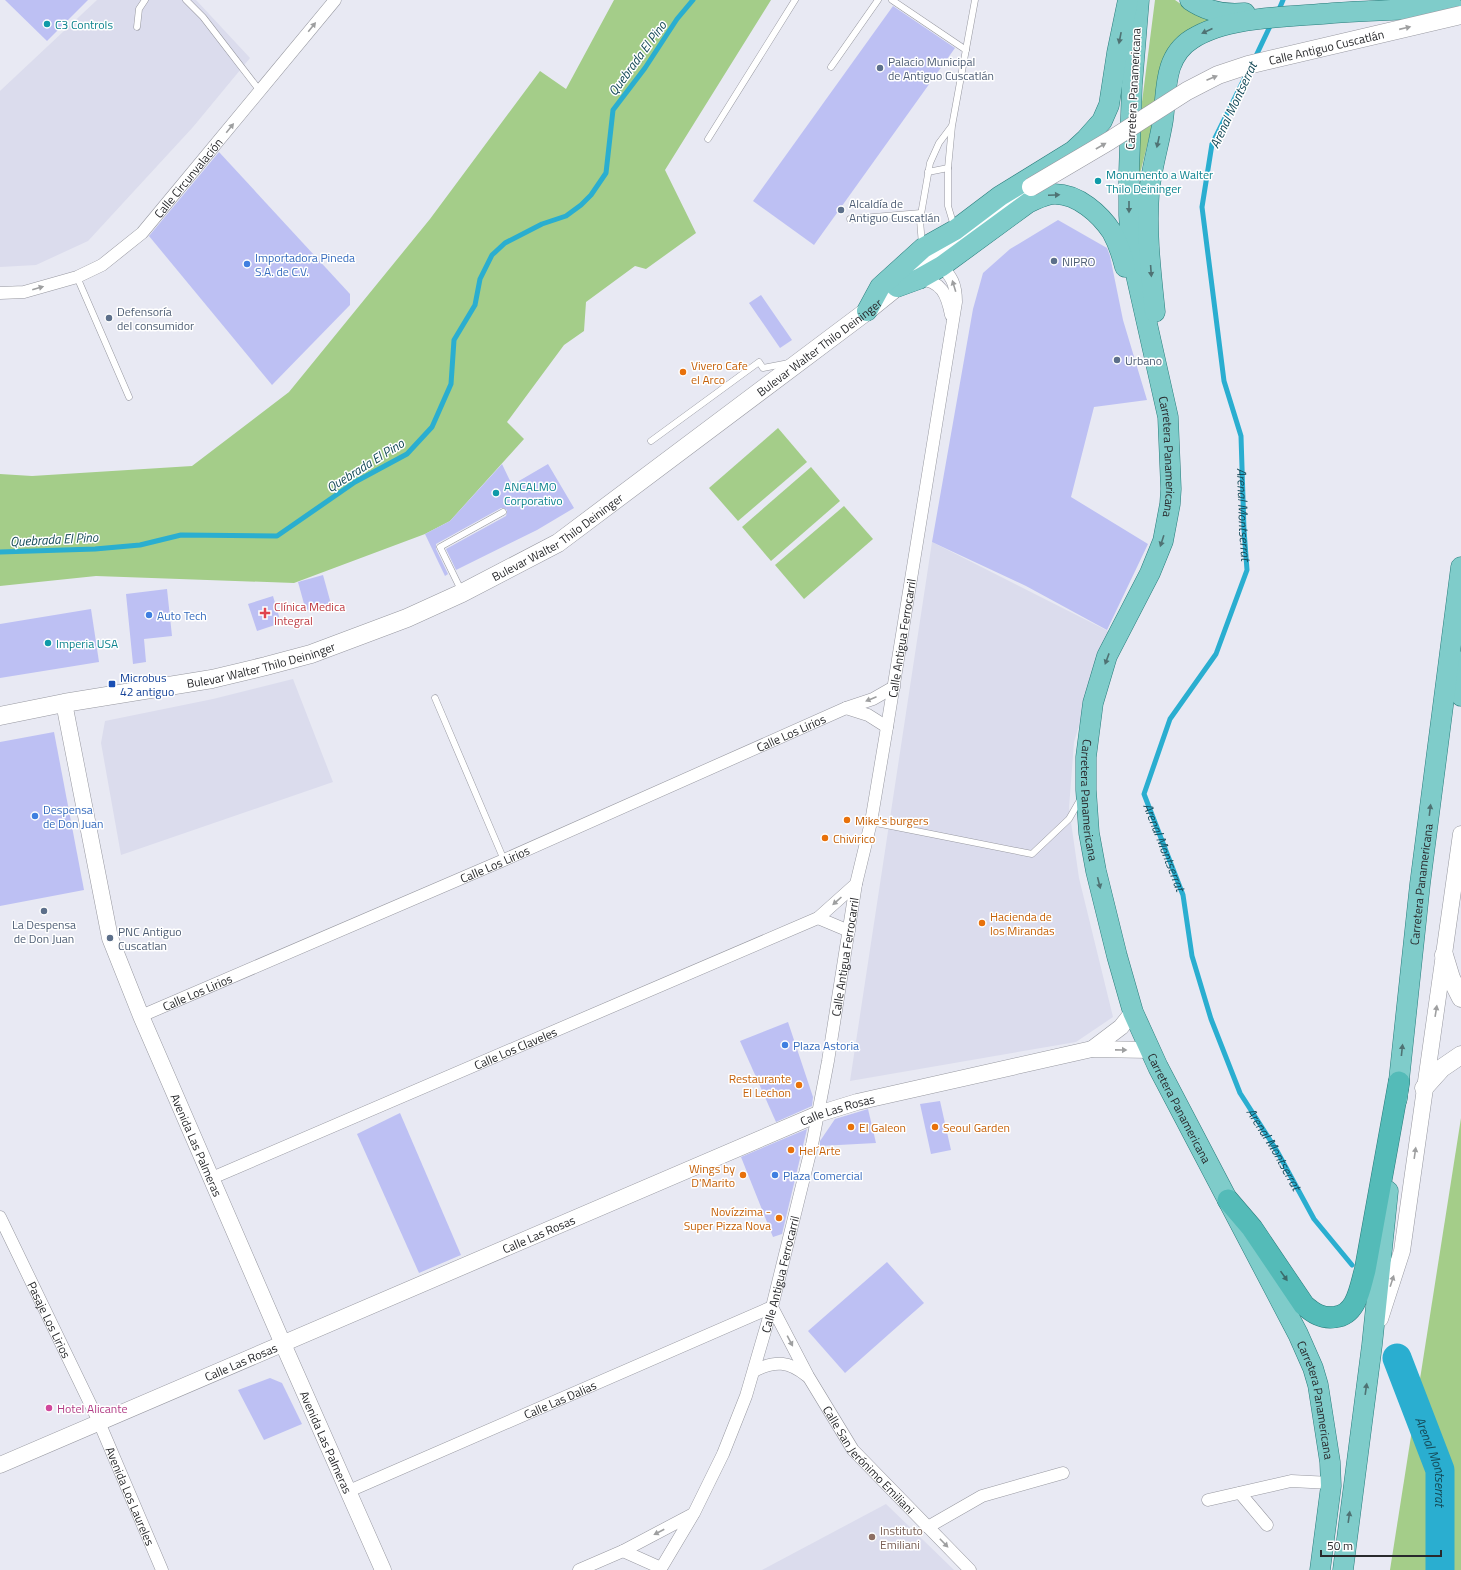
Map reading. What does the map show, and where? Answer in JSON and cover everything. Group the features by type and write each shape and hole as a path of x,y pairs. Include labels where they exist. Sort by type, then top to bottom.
{"highway":[{"path":"1228,1200 1252,1228 1304,1305 1313,1313 1330,1318 1339,1317 1347,1313 1352,1308 1358,1297 1365,1270 1399,1082"}],"main road":[{"path":"955,230 933,257 919,279 898,287 898,282 902,276 955,230 1000,196 1073,151 1102,121 1109,105 1117,53 1128,0"},
{"name":"Carretera Panamericana","path":"1139,0 1132,85 1129,215 1132,257 1168,417 1172,474 1170,504 1163,541 1150,573 1107,656 1093,703 1086,757 1086,790 1089,833 1096,871 1117,956 1133,1012 1158,1067 1298,1334 1313,1368 1324,1417 1330,1462 1331,1483 1320,1570"},
{"path":"1190,0 1199,6 1223,13 1262,15 1340,6"},
{"path":"1168,417 1151,278 1148,208 1152,175 1163,120 1167,77 1172,60 1178,50 1191,39 1224,25 1310,4 1453,8 1461,14"},
{"name":"Calle Antiguo Cuscatlán","path":"1031,187 1109,141 1187,91 1218,75 1248,65 1461,14"},
{"name":"Bulevar Walter Thilo Deininger","path":"0,716 64,703 212,679 266,666 311,654 407,618 462,593 558,543 867,311 933,257 1031,187"},
{"path":"867,311 880,287 1028,203 1043,196 1054,194 1068,195 1086,205 1100,217 1111,231 1116,241 1126,270 1139,324 1158,376"},
{"name":"Carretera Panamericana","path":"1342,1570 1372,1345 1420,884 1461,567"},
{"path":"1450,650 1458,671 1461,696"},
{"path":"1444,955 1451,978 1461,998"},
{"path":"1424,1088 1442,1068 1461,1055"}],"street":[{"name":"Calle Circunvalación","path":"0,293 24,292 77,277 102,265 142,233 335,0"},
{"name":"Calle Antigua Ferrocarril","path":"660,1569 694,1513 723,1454 754,1371 772,1307 812,1145 856,884 871,822 956,302 956,288 949,274 933,257"},
{"name":"Calle Antigua Ferrocarril","path":"919,279 926,280 940,287 948,299 952,322"},
{"name":"Calle Los Lirios","path":"141,1016 504,860 846,708 873,699 894,687"},
{"name":"Avenida Las Palmeras","path":"64,703 110,938 141,1016 383,1570"},
{"path":"846,708 868,715 887,727"},
{"name":"Carretera Panamericana","path":"1372,1345 1402,1251 1461,834"},
{"name":"Calle Los Claveles","path":"212,1178 818,918 856,884"},
{"path":"818,918 849,931"},
{"name":"Calle Las Rosas","path":"1092,1049 1121,1027 1133,1012"},
{"name":"Calle Las Rosas","path":"0,1465 818,1114 857,1102 1092,1049 1150,1050"},
{"name":"Pasaje Los Lirios","path":"0,1217 99,1422"},
{"name":"Calle San Jerónimo Emiliani","path":"772,1307 808,1376 853,1450 970,1570"},
{"name":"Calle Las Dalias","path":"349,1491 772,1307"},
{"name":"Calle San Jerónimo Emiliani","path":"754,1371 765,1365 775,1363 787,1364 799,1369 808,1376"},
{"name":"Avenida Los Laureles","path":"99,1422 162,1570"},
{"path":"928,1527 982,1496 1063,1473"},
{"path":"1208,1500 1291,1481 1331,1483"},
{"path":"1240,1493 1267,1525"},
{"path":"579,1570 623,1551 694,1513"},
{"path":"623,1551 660,1569"}],"lane":[{"path":"137,27 137,16 139,9 145,0"},
{"path":"186,0 203,17 260,91"},
{"path":"708,139 795,0"},
{"path":"831,67 878,0"},
{"path":"892,0 966,50"},
{"path":"955,230 948,206 948,168 952,126 975,0"},
{"path":"933,257 920,220 921,213 930,162 939,144 952,126"},
{"path":"928,172 948,168"},
{"path":"850,219 921,213"},
{"path":"77,277 129,397"},
{"path":"651,440 759,362 763,368 802,360"},
{"path":"462,593 440,547 503,512"},
{"path":"435,698 504,860"},
{"path":"871,822 1032,854 1069,819 1086,790"}],"shaded area":[{"path":"97,0 196,0 250,58 193,127 88,241 36,265 0,267 0,91"},
{"path":"932,542 1108,631 1074,742 1069,808 1079,878 1113,1017 1076,1042 850,1081"},
{"path":"293,679 333,782 121,855 101,743 105,721 213,699"},
{"name":"Instituto Emiliani","path":"886,1504 954,1570 762,1570"}],"green space":[{"path":"614,0 771,0 665,170 696,233 646,269 635,266 586,302 584,331 564,345 507,422 524,439 450,521 425,534 294,583 96,576 0,586 0,474 32,476 192,466 289,392 430,219 540,71 566,89"},
{"path":"1155,0 1175,0 1191,11 1217,17 1157,91 1152,126 1139,178 1136,149"},
{"path":"778,428 807,462 738,521 709,488"},
{"path":"811,467 840,501 771,561 742,527"},
{"path":"844,506 873,539 804,599 775,565"},
{"path":"1461,1118 1461,1570 1390,1570"}],"building":[{"name":"C3 Controls","path":"5,0 88,0 47,41"},
{"path":"893,6 955,48 814,245 753,201"},
{"name":"Importadora Pineda S.A. de C.V.","path":"219,152 350,294 350,305 272,385 149,236"},
{"path":"1058,220 1107,248 1123,320 1147,400 1094,407 1071,497 1148,544 1107,630 1026,586 932,542 973,309 983,273 1010,249"},
{"path":"761,295 792,340 780,348 749,303"},
{"name":"ANCALMO Corporativo","path":"502,464 512,485 548,464 574,508 537,530 456,570 446,549 506,516 507,510 501,508 436,544 436,549 448,574 445,576 425,534 450,521"},
{"path":"323,575 331,604 306,611 298,582"},
{"name":"Auto Tech","path":"167,589 172,636 144,639 146,662 133,664 126,594"},
{"name":"Clínica Medica Integral","path":"273,596 281,623 257,631 248,604"},
{"name":"Imperia USA","path":"91,609 99,662 0,678 0,624"},
{"name":"Despensa de Don Juan","path":"54,732 84,890 0,906 0,742"},
{"path":"788,1022 813,1097 812,1106 776,1122 740,1041"},
{"name":"Seoul Garden","path":"940,1101 951,1150 931,1154 920,1104"},
{"name":"El Galeon","path":"868,1109 876,1143 820,1146 820,1141 835,1119"},
{"path":"400,1113 461,1255 419,1273 357,1134"},
{"name":"Plaza Comercial","path":"807,1129 782,1234 773,1237 741,1157"},
{"path":"887,1262 924,1303 845,1373 808,1331"},
{"path":"270,1378 282,1383 302,1424 264,1440 238,1390"}],"waterway":[{"name":"Quebrada El Pino","path":"0,552 95,549 140,545 181,535 277,536 355,482 407,454 432,427 451,384 454,340 475,305 480,279 492,255 505,243 542,224 566,216 581,205 591,195 606,173 613,110 645,68 677,19 693,0"},
{"name":"Arenal Montserrat","path":"1278,12 1283,0"},
{"name":"Arenal Montserrat","path":"1255,58 1272,22"},
{"name":"Arenal Montserrat","path":"1249,69 1212,144 1202,207 1224,381 1241,436 1244,530 1247,570 1216,654 1170,719 1144,794 1183,895 1192,956 1211,1019 1240,1093 1277,1151 1314,1219 1352,1265"},
{"name":"Arenal Montserrat","path":"1397,1358 1440,1470 1440,1570"}],"place":[{"name":"C3 Controls","path":"47,24"},
{"name":"Palacio Municipal de Antiguo Cuscatlán","path":"880,68"},
{"name":"Monumento a Walter Thilo Deininger","path":"1098,181"},
{"name":"Alcaldía de Antiguo Cuscatlán","path":"841,210"},
{"name":"NIPRO","path":"1054,261"},
{"name":"Importadora Pineda S.A. de C.V.","path":"247,264"},
{"name":"Defensoría del consumidor","path":"109,318"},
{"name":"Urbano","path":"1117,360"},
{"name":"Vivero Cafe el Arco","path":"683,372"},
{"name":"ANCALMO Corporativo","path":"496,493"},
{"name":"Clínica Medica Integral","path":"265,613"},
{"name":"Auto Tech","path":"149,615"},
{"name":"Imperia USA","path":"48,643"},
{"name":"Microbus 42 antiguo","path":"112,684"},
{"name":"Despensa de Don Juan","path":"35,816"},
{"name":"Mike's burgers","path":"847,820"},
{"name":"Chivirico","path":"825,838"},
{"name":"La Despensa de Don Juan","path":"44,911"},
{"name":"Hacienda de los Mirandas","path":"982,923"},
{"name":"PNC Antiguo Cuscatlan","path":"110,938"},
{"name":"Plaza Astoria","path":"785,1045"},
{"name":"Restaurante El Lechon","path":"799,1085"},
{"name":"El Galeon","path":"851,1127"},
{"name":"Seoul Garden","path":"935,1127"},
{"name":"Hel´Arte","path":"791,1150"},
{"name":"Wings by D'Marito","path":"743,1175"},
{"name":"Plaza Comercial","path":"775,1175"},
{"name":"Novízzima - Super Pizza Nova","path":"779,1218"},
{"name":"Hotel Alicante","path":"49,1408"},
{"name":"Instituto Emiliani","path":"872,1537"}]}
